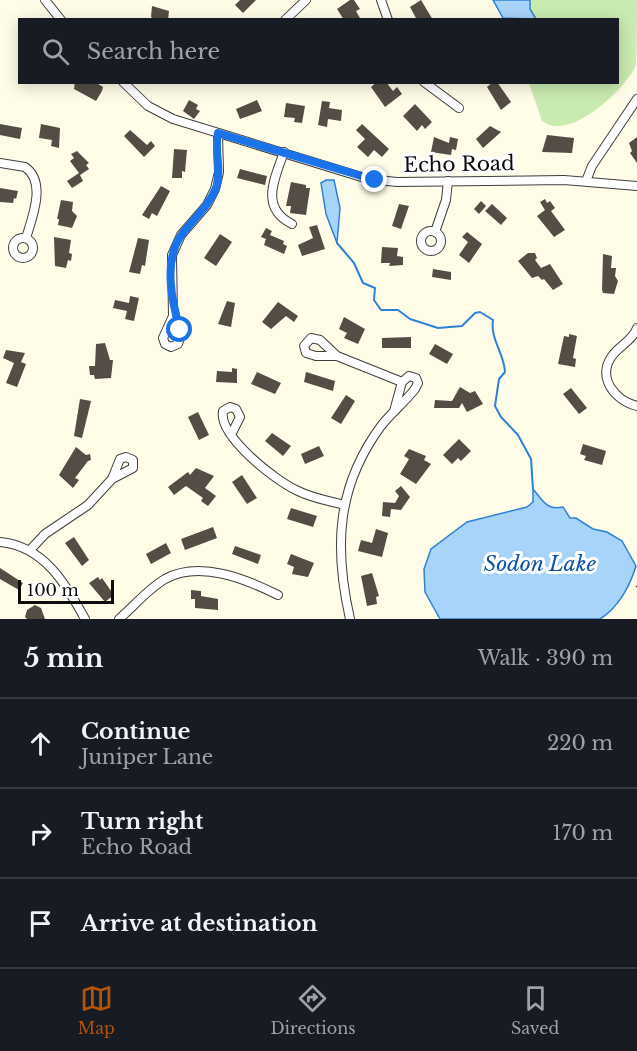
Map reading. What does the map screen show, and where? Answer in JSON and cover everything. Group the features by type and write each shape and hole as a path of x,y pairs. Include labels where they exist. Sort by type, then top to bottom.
{"street":[{"path":"45,0 59,18"},
{"path":"287,18 306,0"},
{"path":"381,0 386,18"},
{"name":"Echo Road","path":"125,84 160,113 218,133 375,180 586,181 637,186"},
{"path":"427,84 459,108"},
{"path":"586,181 592,166 637,99"},
{"path":"173,316 172,255 178,239 207,205 215,189 219,172 218,133"},
{"path":"284,152 275,180 273,204 276,214 292,224"},
{"path":"0,164 21,166 33,174 37,188 26,238"},
{"path":"435,232 446,200 448,181"},
{"path":"637,331 610,358 606,374 616,397 637,406"},
{"path":"337,356 402,382"},
{"path":"350,619 340,563 345,505 359,461 394,411 409,397 418,383 411,376 402,382 394,411"},
{"path":"231,435 261,466 293,489 345,505"},
{"path":"30,550 45,534 88,505 112,479"},
{"path":"0,542 30,550 57,574 85,619"},
{"path":"119,619 159,583 175,575 189,572 226,575 278,595"}],"green space":[{"path":"530,0 637,0 636,65 621,87 609,99 581,119 567,125 553,126 542,121 529,84 619,84 619,18 535,18 530,9"}],"water":[{"path":"493,0 530,0 530,9 535,18 503,18"},
{"path":"334,180 340,208 337,243 326,214 321,183"},
{"name":"Sodon Lake","path":"533,489 548,506 563,507 570,518 576,518 593,529 607,532 622,541 636,566 627,589 618,603 600,619 440,619 425,592 424,569 431,549 467,522 527,507 533,502"}],"building":[{"path":"240,0 256,0 243,13 235,5"},
{"path":"350,0 354,0 360,9 356,11 360,18 343,18 337,9"},
{"path":"421,0 432,18 416,18 410,7"},
{"path":"152,6 169,11 168,18 151,17"},
{"path":"75,84 98,84 103,87 96,101 74,89"},
{"path":"375,84 388,84 393,91 397,87 402,94 385,107 371,87"},
{"path":"491,84 498,84 511,102 501,110 487,87"},
{"path":"189,100 198,105 196,109 200,111 194,119 183,111"},
{"path":"257,100 262,111 240,119 236,109"},
{"path":"322,101 330,102 329,108 342,110 341,121 328,119 327,127 318,125"},
{"path":"286,103 305,106 302,123 294,122 295,118 284,117"},
{"path":"415,104 432,122 425,129 422,125 417,131 403,116"},
{"path":"0,124 22,128 20,139 0,135"},
{"path":"41,124 60,128 59,148 51,146 52,140 39,138"},
{"path":"362,124 389,149 382,157 374,150 368,157 357,147 365,139 356,130"},
{"path":"490,126 501,132 483,148 476,139"},
{"path":"130,130 147,145 151,141 155,146 144,157 124,136"},
{"path":"547,135 574,138 572,153 542,152"},
{"path":"434,137 449,143 450,137 458,139 456,150 452,149 451,155 431,152"},
{"path":"637,137 637,163 630,153 632,151 629,143"},
{"path":"174,149 187,150 185,172 182,171 182,178 172,178"},
{"path":"77,151 89,163 86,165 89,169 80,175 83,181 72,188 67,181 79,173 70,161 74,158 71,154"},
{"path":"240,169 267,176 265,185 237,178"},
{"path":"291,182 310,188 306,215 290,213 291,206 286,206"},
{"path":"161,186 170,191 157,216 152,213 149,219 142,215"},
{"path":"0,188 18,191 13,203 0,202"},
{"path":"545,199 547,203 550,201 555,208 551,211 565,230 554,237 537,216 545,210 540,202"},
{"path":"61,200 73,202 72,211 77,216 72,228 58,225"},
{"path":"481,201 486,206 479,214 474,209"},
{"path":"399,204 409,206 401,229 392,226"},
{"path":"492,204 507,218 501,225 485,211"},
{"path":"317,225 325,249 302,256 298,245 313,238 309,227"},
{"path":"266,228 272,231 270,235 284,241 283,244 287,246 284,254 264,245 266,239 261,237"},
{"path":"467,232 482,244 469,263 459,255 468,242 462,237"},
{"path":"220,234 232,242 216,266 204,258"},
{"path":"54,237 71,240 69,253 72,254 71,261 68,260 66,268 55,266"},
{"path":"138,238 149,240 145,266 142,265 140,274 129,272"},
{"path":"382,247 398,248 397,256 403,257 403,265 389,266 390,263 381,263"},
{"path":"528,253 535,253 537,258 535,260 541,268 550,264 563,284 553,290 544,279 538,276 532,278 518,261"},
{"path":"603,254 612,256 611,268 616,268 615,276 618,281 614,294 603,293 602,290"},
{"path":"433,269 451,272 451,280 432,277"},
{"path":"130,296 139,298 134,321 125,319 127,311 113,308 115,300 129,303"},
{"path":"227,301 235,303 231,327 218,324"},
{"path":"278,302 298,316 294,322 286,316 271,329 262,322"},
{"path":"344,317 365,329 358,344 344,338 347,333 339,329"},
{"path":"569,334 577,336 573,358 576,359 575,367 558,364 564,336 569,337"},
{"path":"411,337 411,348 382,348 382,338"},
{"path":"105,343 110,360 113,360 111,378 95,379 94,375 90,375 89,366 95,366 96,344"},
{"path":"435,344 453,354 447,364 429,354"},
{"path":"6,350 25,353 21,362 26,364 17,387 6,383 14,363 3,358"},
{"path":"232,368 237,369 237,383 216,382 217,371 232,372"},
{"path":"257,372 281,383 275,394 251,384"},
{"path":"306,372 335,381 333,391 304,382"},
{"path":"460,387 470,393 475,391 483,404 467,412 462,403 459,408 434,408 435,400 452,401"},
{"path":"571,388 587,408 579,414 563,394"},
{"path":"346,395 355,401 341,424 331,418"},
{"path":"80,399 91,401 82,438 74,436"},
{"path":"198,412 209,435 199,440 188,417"},
{"path":"272,433 291,446 283,456 265,441"},
{"path":"459,439 471,451 461,461 458,458 452,464 443,455"},
{"path":"583,444 606,451 602,465 584,460 586,456 580,454"},
{"path":"319,446 324,456 305,464 301,454"},
{"path":"76,447 86,455 90,454 91,460 75,478 79,480 73,488 59,475"},
{"path":"409,449 426,456 424,460 431,464 416,484 400,474 409,459 404,456"},
{"path":"196,468 214,476 205,488 216,496 208,506 201,501 203,498 186,486 174,495 168,487 188,472 190,475"},
{"path":"242,475 257,498 247,504 232,482"},
{"path":"401,486 410,497 401,510 391,509 390,517 382,516 383,502 395,503 399,496 395,491"},
{"path":"291,508 317,516 313,527 287,519"},
{"path":"213,527 217,538 185,550 181,539"},
{"path":"376,529 388,533 382,557 358,551 361,540 372,543"},
{"path":"74,537 89,560 82,566 65,543"},
{"path":"166,543 171,553 151,564 146,554"},
{"path":"235,546 261,555 258,564 232,554"},
{"path":"291,554 314,563 308,577 292,574 294,567 287,564"},
{"path":"0,568 23,583 19,590 0,579"},
{"path":"372,573 379,596 376,597 377,604 367,606 361,576"},
{"path":"98,577 100,580 102,578 114,595 105,602 89,583"},
{"path":"191,590 201,591 201,596 218,599 218,610 195,608 195,599 191,599"},
{"path":"35,605 41,608 45,619 25,617 27,610"}],"waterway":[{"path":"337,243 354,263 363,283 375,288 374,300 381,310 398,310 410,319 438,328 462,326 475,313 480,312 493,320 493,333 505,372 499,379 495,406 501,417 518,435 531,459 533,489"}],"route":[{"path":"180,330 173,316 172,255 178,239 207,205 215,189 219,177 218,133 375,180"}]}
